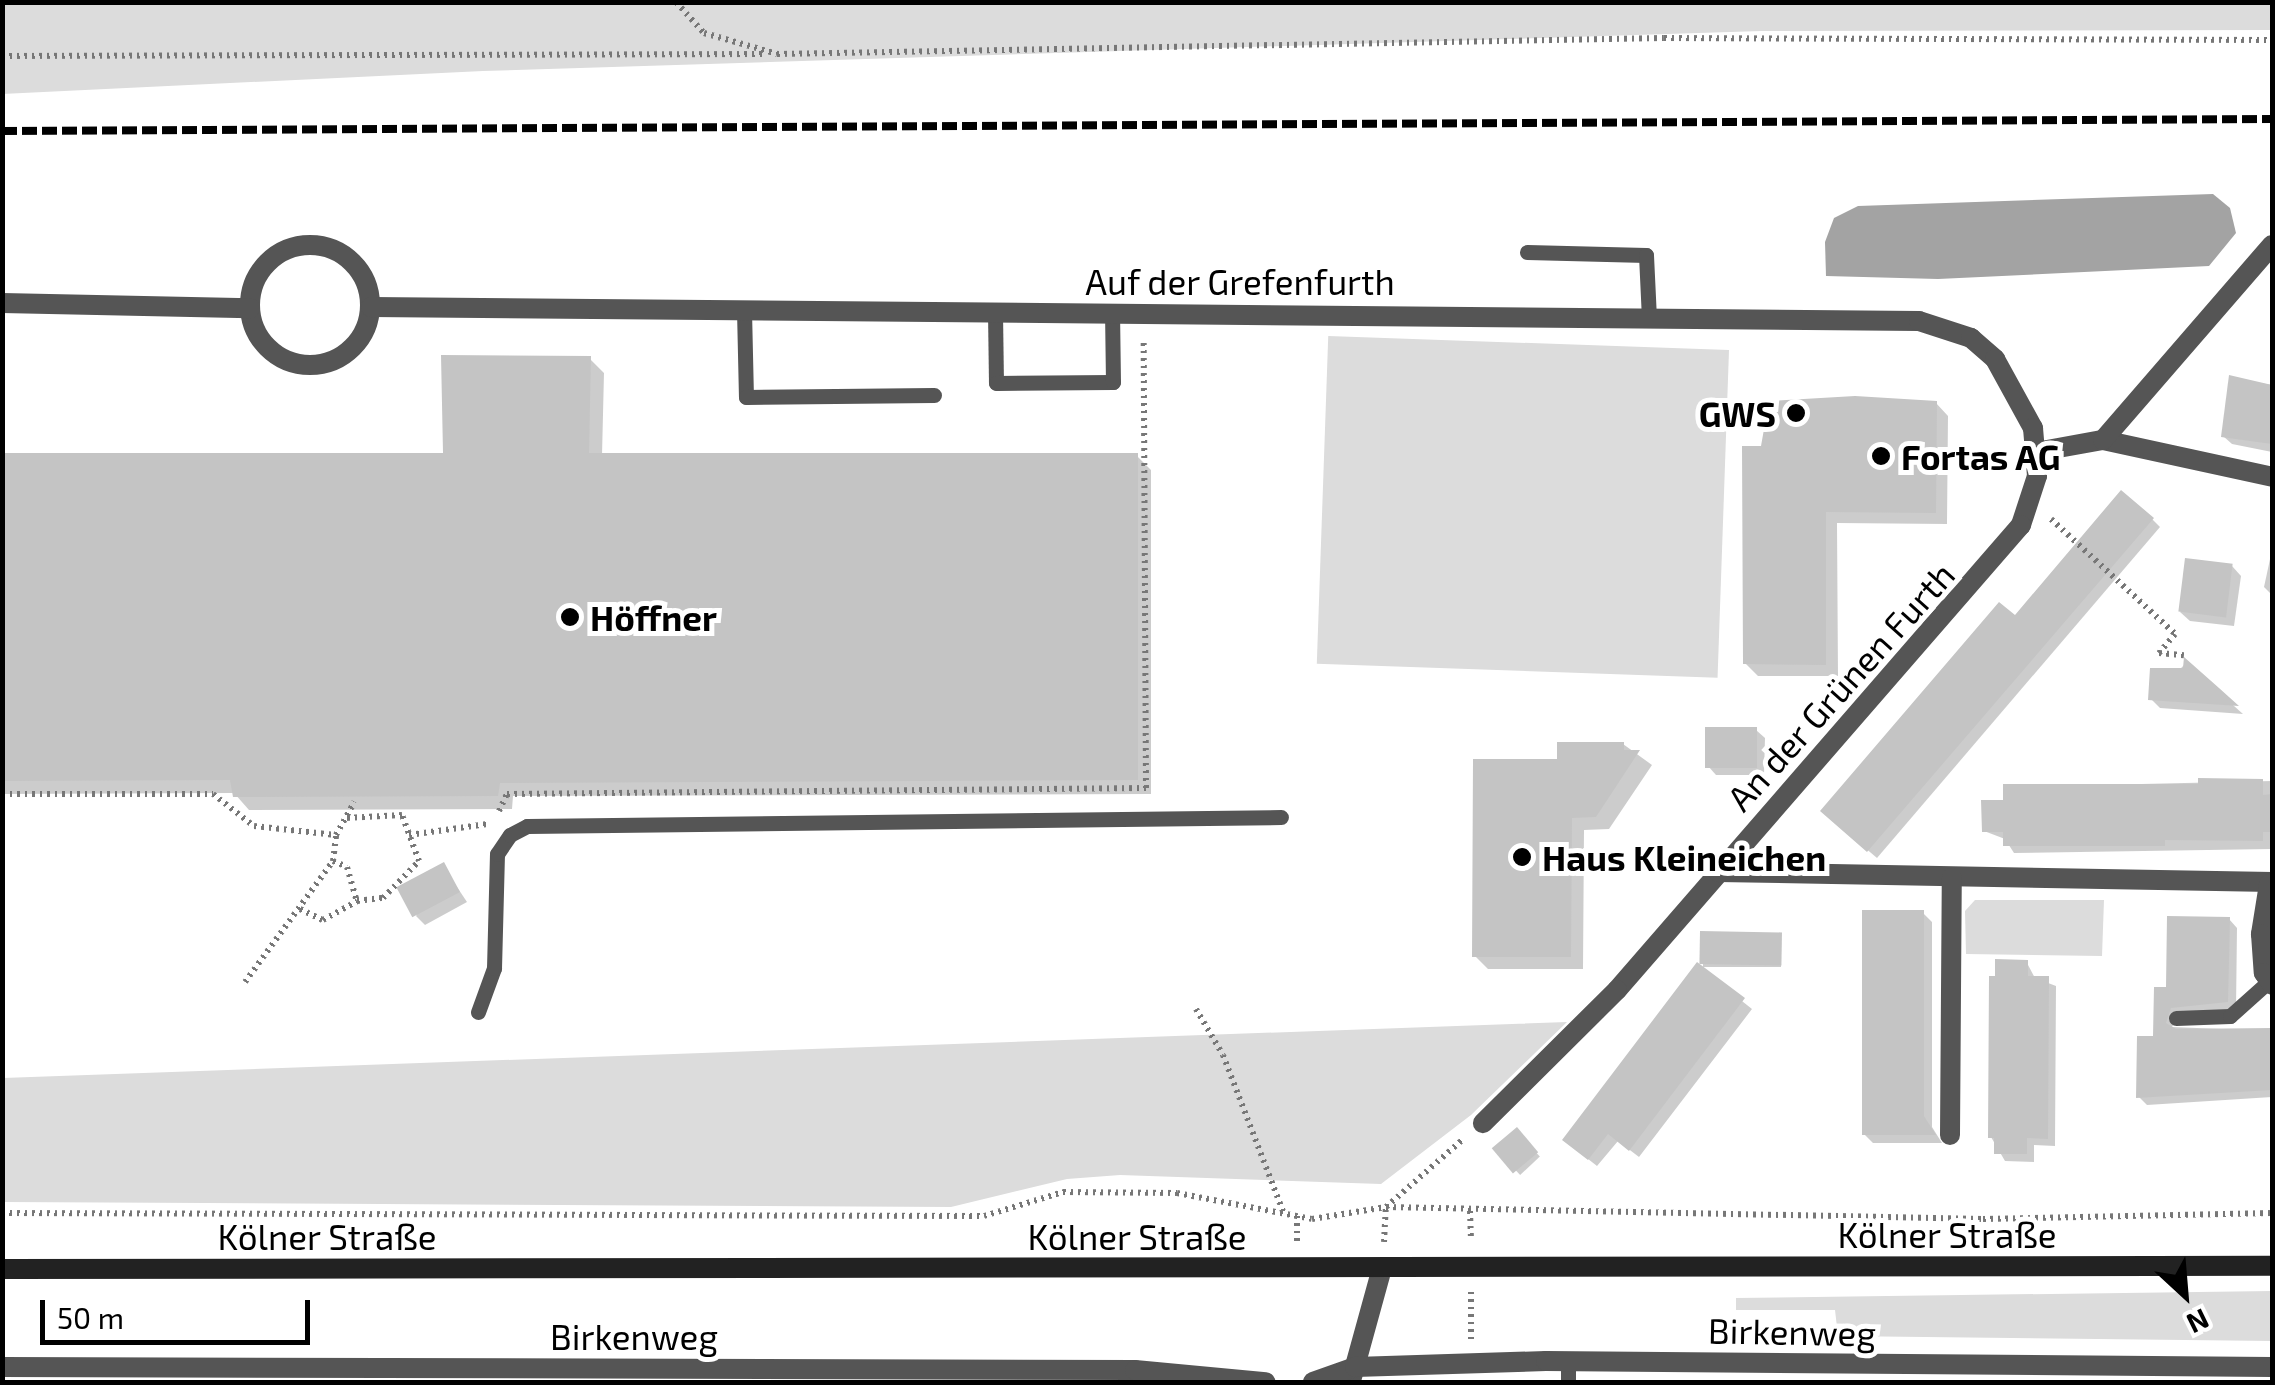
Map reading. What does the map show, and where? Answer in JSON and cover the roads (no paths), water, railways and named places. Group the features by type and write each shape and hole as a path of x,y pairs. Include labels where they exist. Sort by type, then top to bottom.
{"main road":[{"name":"Kölner Straße","path":"2,1268 2272,1266"}],"street":[{"path":"310,245 347,256 360,271 371,307 358,342 328,363 309,366 274,353 261,340 250,308 260,271 274,256 310,245"},
{"path":"2103,440 2272,245"},
{"path":"2,304 250,308"},
{"name":"Auf der Grefenfurth","path":"371,307 1919,321 1948,328 1995,359 2033,428 2036,452"},
{"path":"2036,452 2103,440 2272,477"},
{"name":"An der Grünen Furth","path":"1484,1123 1543,1070 2004,551 2032,501 2036,452"},
{"path":"1718,872 2270,883 2260,907 2270,984"},
{"path":"1950,1135 1952,878"},
{"path":"1353,1375 1382,1268"},
{"name":"Birkenweg","path":"2,1367 1136,1370 1264,1382"},
{"name":"Birkenweg","path":"1313,1382 1353,1375 1839,1374 2272,1367"}],"lane":[{"path":"1527,252 1646,255 1650,318"},
{"path":"744,310 746,397 934,395"},
{"path":"994,312 996,383 1112,382 1112,314"},
{"path":"478,1012 494,968 497,854 518,828 1106,823 1282,817"},
{"path":"2176,1018 2230,1016 2270,984"}],"railway":[{"path":"2,131 2272,119"}],"place":[{"name":"GWS","path":"1796,413"},
{"name":"Fortas AG","path":"1881,456"},
{"name":"Höffner","path":"570,617"},
{"name":"Haus Kleineichen","path":"1522,857"}]}
